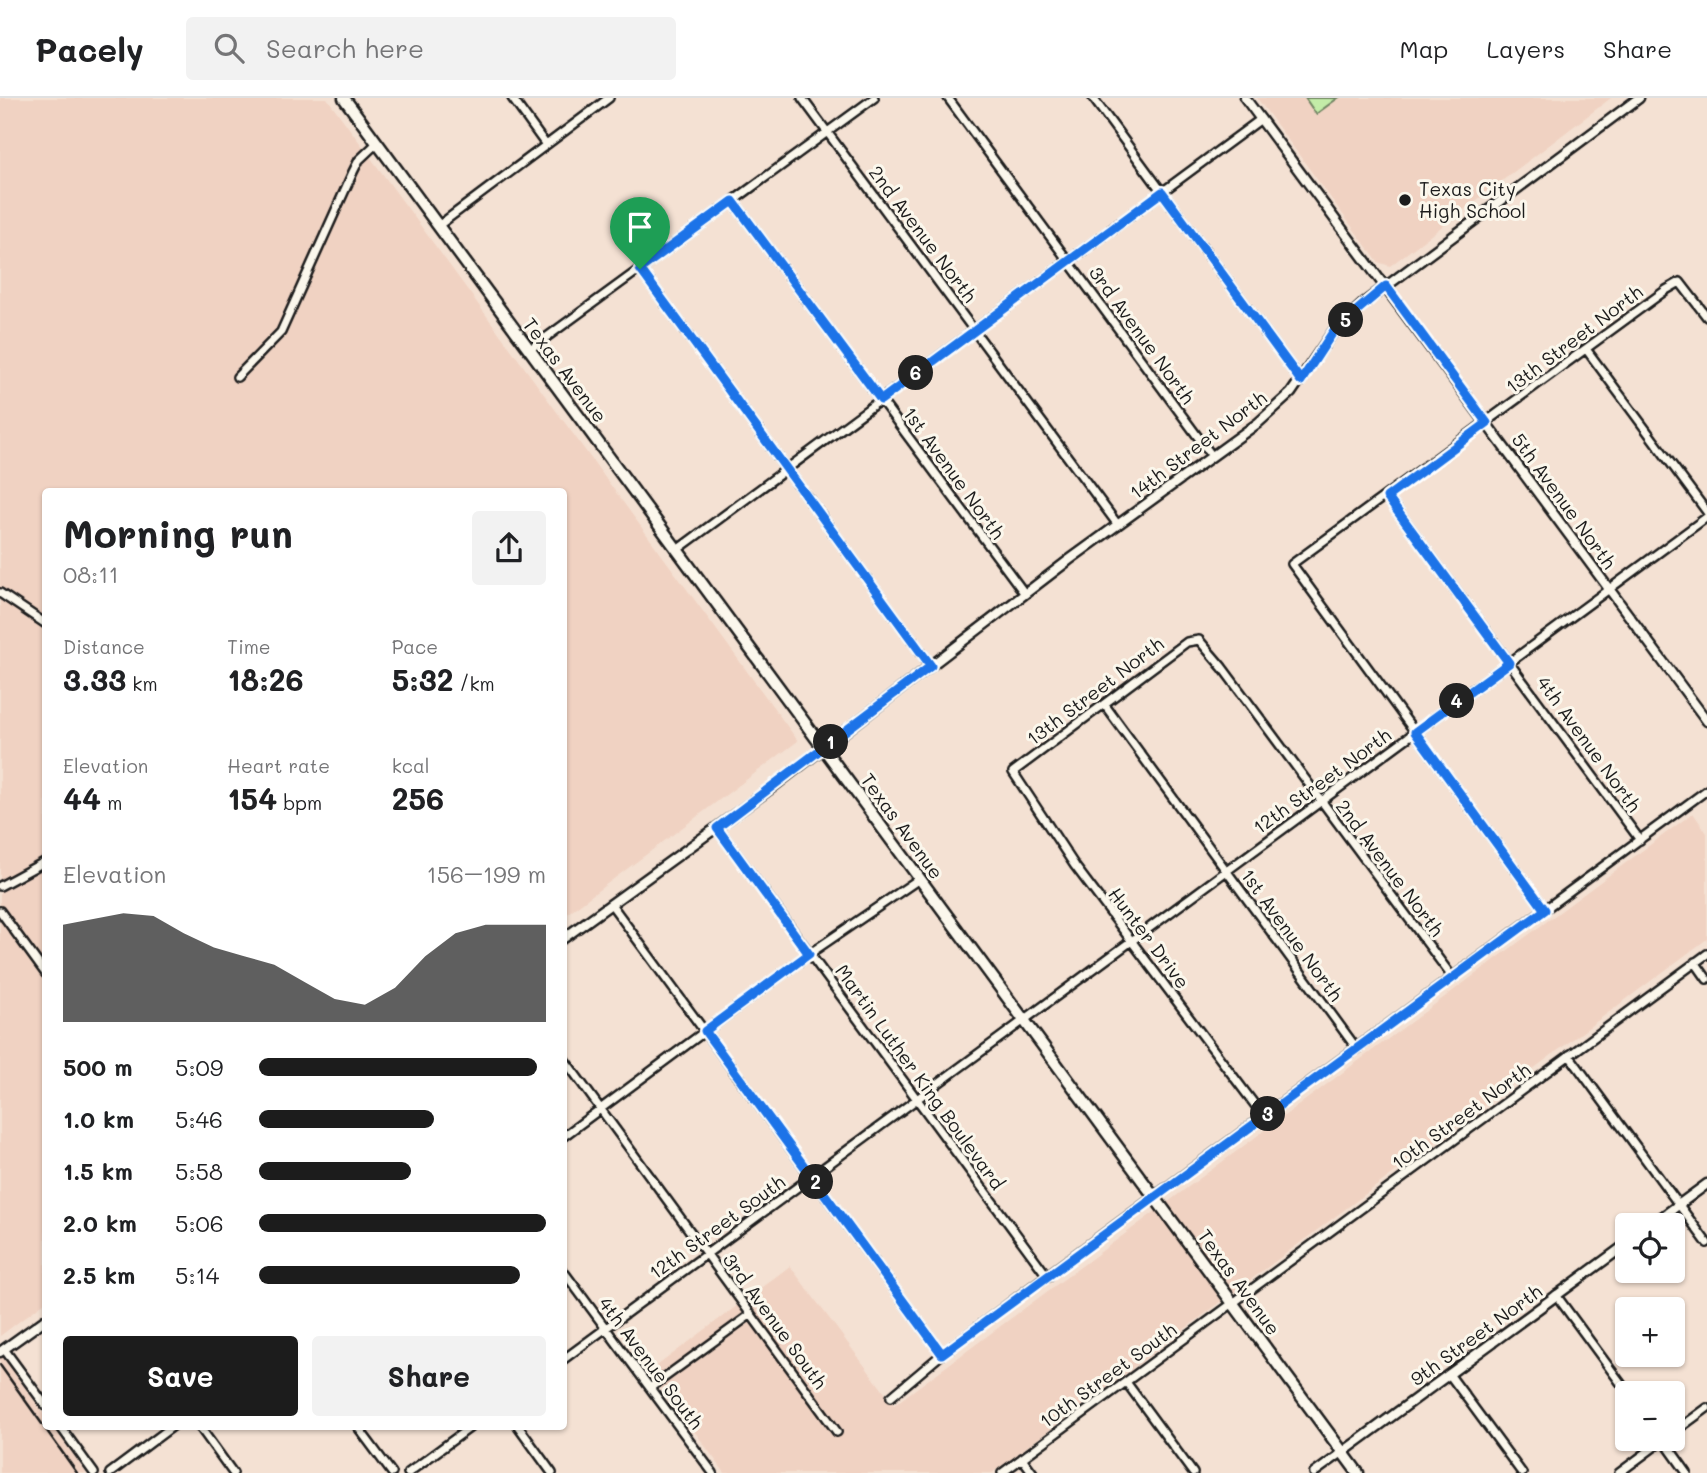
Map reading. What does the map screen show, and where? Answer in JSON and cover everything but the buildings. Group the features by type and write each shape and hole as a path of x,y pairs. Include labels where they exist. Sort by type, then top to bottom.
{"main road":[{"name":"Texas Avenue","path":"344,98 1359,1473"}],"street":[{"path":"512,98 546,145"},
{"path":"438,226 609,98"},
{"name":"2nd Avenue North","path":"802,98 1118,525"},
{"path":"529,350 874,98"},
{"name":"3rd Avenue North","path":"948,98 1212,456"},
{"path":"1093,98 1301,381"},
{"name":"5th Avenue North","path":"1245,98 1707,721"},
{"name":"14th Street North","path":"567,936 717,828 1025,594 1258,423 1301,381 1335,329 1386,286 1639,98"},
{"path":"677,550 1261,119"},
{"path":"237,377 281,332 352,172 359,160 377,143"},
{"name":"1st Avenue North","path":"733,201 1025,594"},
{"path":"640,269 931,666"},
{"name":"13th Street North","path":"1415,732 1292,564 1666,290 1680,282 1707,317"},
{"path":"1586,349 1707,514"},
{"name":"4th Avenue North","path":"1387,497 1640,840"},
{"name":"12th Street North","path":"1024,1020 1707,514"},
{"path":"0,593 42,621"},
{"name":"13th Street North","path":"1014,774 1187,642 1200,642"},
{"name":"2nd Avenue North","path":"1200,642 1222,667 1453,978"},
{"name":"1st Avenue North","path":"1104,704 1357,1049"},
{"path":"1415,732 1545,910"},
{"name":"Hunter Drive","path":"1014,774 1075,866 1264,1117"},
{"path":"891,1397 942,1354 1707,790"},
{"name":"Martin Luther King Boulevard","path":"717,828 1048,1277"},
{"path":"0,886 42,863"},
{"path":"567,1134 809,954 919,879"},
{"path":"611,904 942,1354"},
{"path":"0,911 42,969"},
{"name":"10th Street North","path":"1233,1303 1707,954"},
{"path":"1695,962 1707,979"},
{"name":"12th Street South","path":"567,1357 1024,1020"},
{"path":"1569,1055 1707,1243"},
{"name":"3rd Avenue South","path":"567,1063 837,1432"},
{"path":"1668,1213 1707,1184"},
{"name":"9th Street North","path":"1343,1452 1615,1252"},
{"name":"4th Avenue South","path":"567,1276 710,1472"},
{"path":"1556,1295 1619,1381"},
{"name":"10th Street South","path":"1002,1473 1233,1303"},
{"path":"650,1388 750,1315"},
{"path":"42,1322 2,1350 42,1401"},
{"path":"1449,1374 1522,1473"},
{"path":"1126,1382 1193,1473"},
{"path":"1685,1424 1707,1408"},
{"path":"63,1430 93,1473"},
{"path":"110,1473 168,1430"},
{"path":"202,1430 233,1473"},
{"path":"360,1430 391,1473"},
{"path":"408,1473 467,1430"},
{"path":"521,1430 552,1473"},
{"path":"1619,1473 1647,1451"},
{"path":"1671,1451 1687,1473"},
{"path":"1314,1473 1343,1452"},
{"path":"1022,1458 1033,1473"}],"shaded area":[{"path":"0,98 327,98 798,741 567,914 567,488 42,488 42,1304 0,1336"},
{"name":"Texas City High School","path":"1257,98 1611,98 1390,266 1378,262"},
{"path":"1693,813 1707,833 1707,939 992,1473 725,1473 650,1371 790,1266 894,1405"},
{"path":"0,1352 42,1412 42,1430 56,1430 86,1473 0,1473"}],"green space":[{"path":"1305,98 1338,98 1316,114"}],"railway":[{"path":"0,1365 42,1424"},
{"path":"46,1430 77,1473"}],"place":[{"name":"Texas City High School","path":"1405,200"}],"route":[{"path":"1162,192 1301,381 1335,329 1386,286 1487,423 1387,497 1509,663 1415,732 1545,910 942,1354 705,1031 809,954 717,828 931,666 640,269 733,201 881,400 1162,192"}]}
